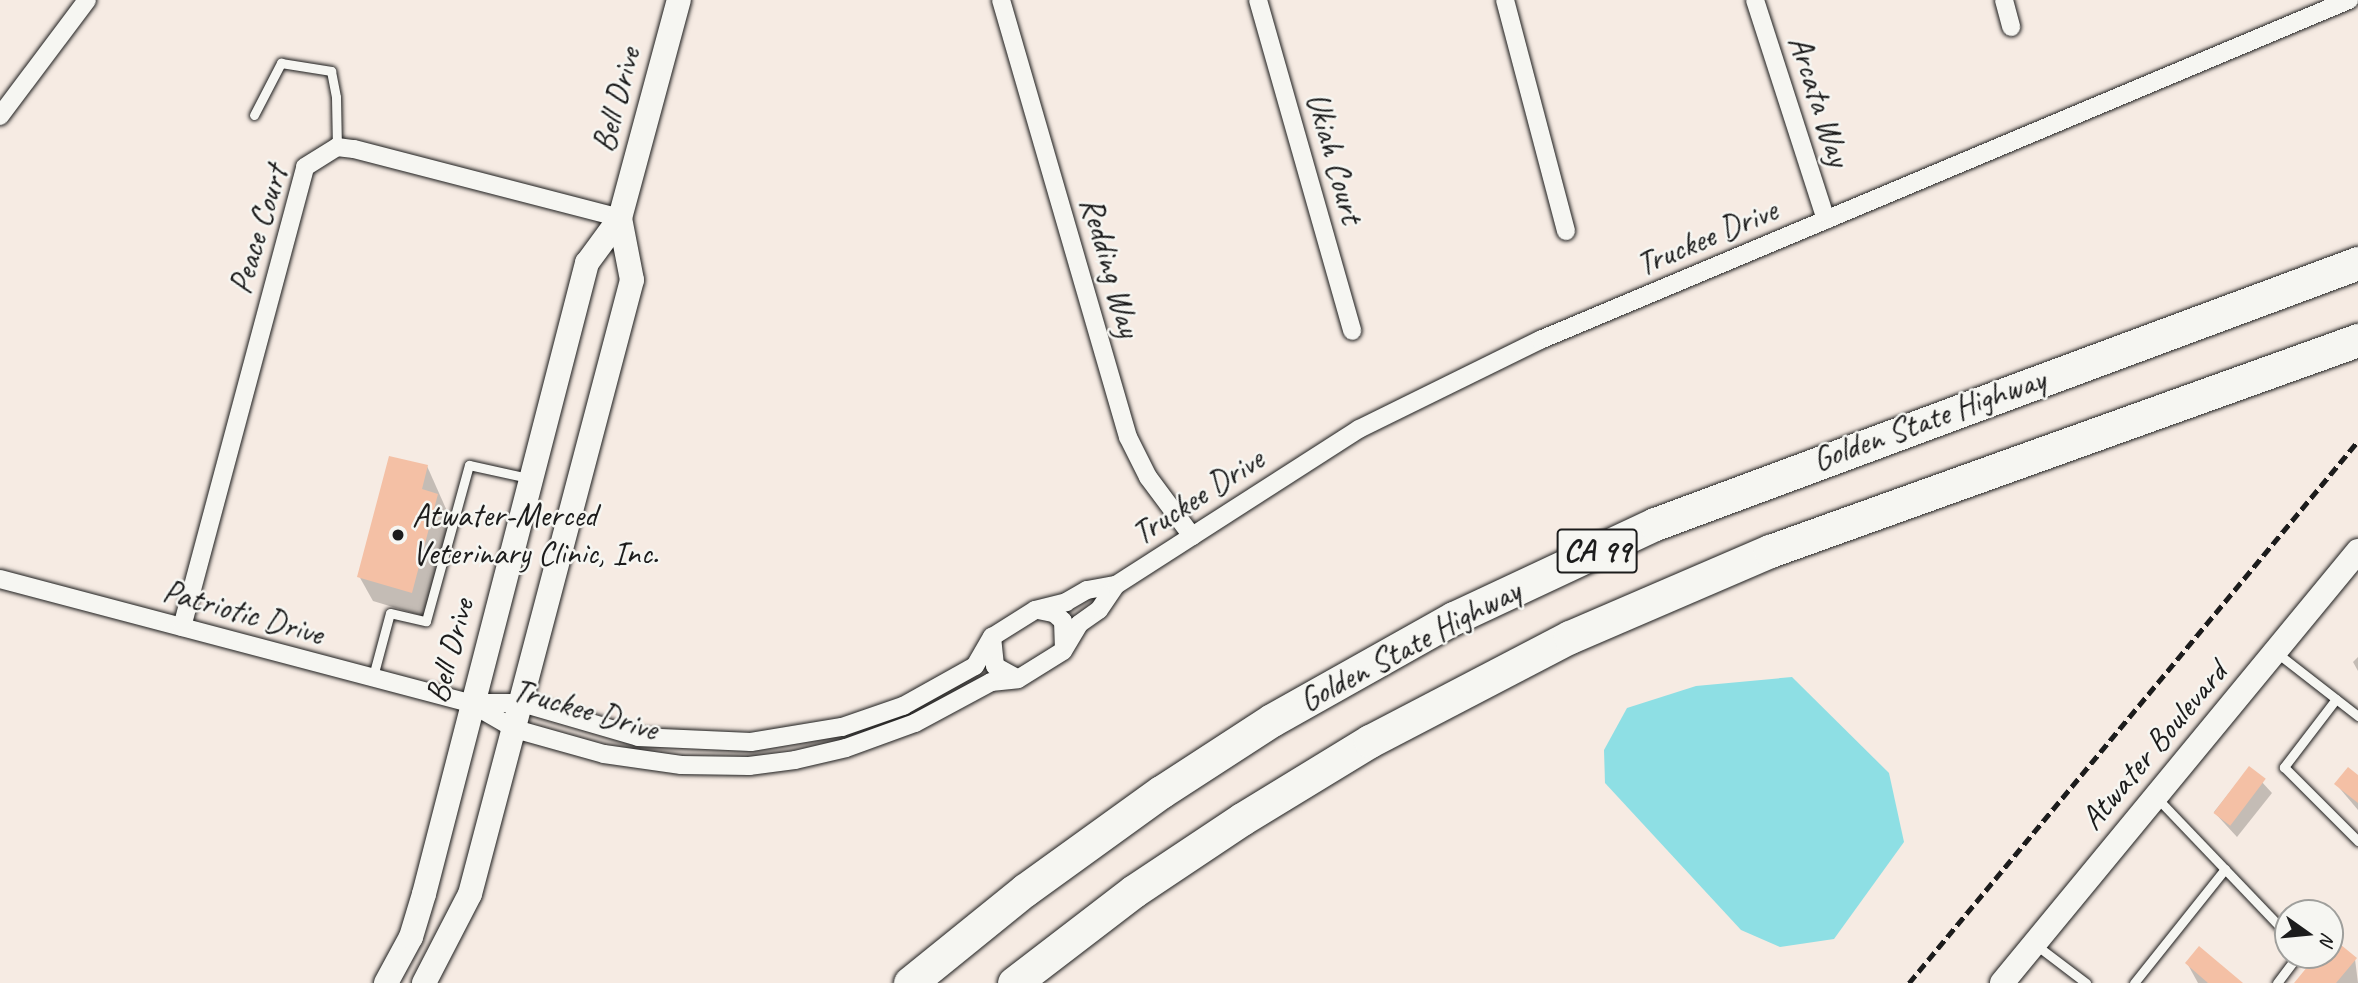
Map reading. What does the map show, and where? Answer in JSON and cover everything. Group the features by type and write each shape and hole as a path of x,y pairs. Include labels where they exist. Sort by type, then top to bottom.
{"highway":[{"name":"Golden State Highway","path":"910,983 1025,890 1161,792 1272,720 1454,618 1655,524 1857,445 2358,263"},
{"name":"Golden State Highway","path":"1014,983 1134,891 1242,819 1393,729 1570,637 1770,551 2358,340"}],"street":[{"path":"0,116 87,0"},
{"name":"Bell Drive","path":"386,983 411,937 587,263 620,218 679,0"},
{"name":"Redding Way","path":"1001,0 1128,438 1148,477 1192,536"},
{"name":"Ukiah Court","path":"1258,0 1352,331"},
{"path":"1504,0 1566,231"},
{"name":"Arcata Way","path":"1755,0 1826,220"},
{"path":"2004,0 2011,27"},
{"name":"Truckee Drive","path":"470,703 522,703 638,737 716,742 780,738 873,717 975,666 992,637 1035,610 1066,603 1087,590 1115,585 1359,429 1540,340 2349,0"},
{"name":"Peace Court","path":"182,627 296,191 306,167 337,147 620,218"},
{"name":"Bell Drive","path":"425,983 470,894 632,280 620,218"},
{"name":"Atwater Boulevard","path":"2002,983 2358,551"},
{"name":"Patriotic Drive","path":"0,579 372,680 470,703"},
{"name":"Truckee Drive","path":"470,703 515,729 641,761 714,765 795,760 915,723 991,682 1018,679 1063,651 1079,624 1100,610 1115,585"},
{"path":"1035,610 1054,613 1063,621 1063,651"},
{"path":"992,637 995,666 1018,679"},
{"path":"873,717 877,736"},
{"path":"714,765 716,742"}],"lane":[{"path":"254,115 281,63 331,71 336,97 337,147"},
{"path":"372,680 390,613 426,621 469,465 530,479"},
{"path":"2275,652 2358,716"},
{"path":"2336,699 2284,767 2358,841"},
{"path":"2155,796 2274,920"},
{"path":"2134,983 2225,869"},
{"path":"2034,943 2086,983"}],"water":[{"path":"1792,677 1889,773 1904,842 1834,939 1780,947 1741,930 1605,783 1604,750 1627,708 1696,686"}],"building":[{"name":"Atwater-Merced Veterinary Clinic, Inc.","path":"389,456 428,465 422,489 438,494 412,593 357,577"},
{"path":"2249,766 2266,779 2230,826 2213,813"},
{"path":"2348,767 2358,775 2358,803 2334,784"},
{"path":"2199,946 2243,983 2208,983 2185,963"},
{"path":"2344,947 2357,958 2336,983 2294,983 2306,969 2344,969"}],"railway":[{"path":"1909,983 2358,441"}],"place":[{"name":"Atwater-Merced Veterinary Clinic, Inc.","path":"398,535"}]}
